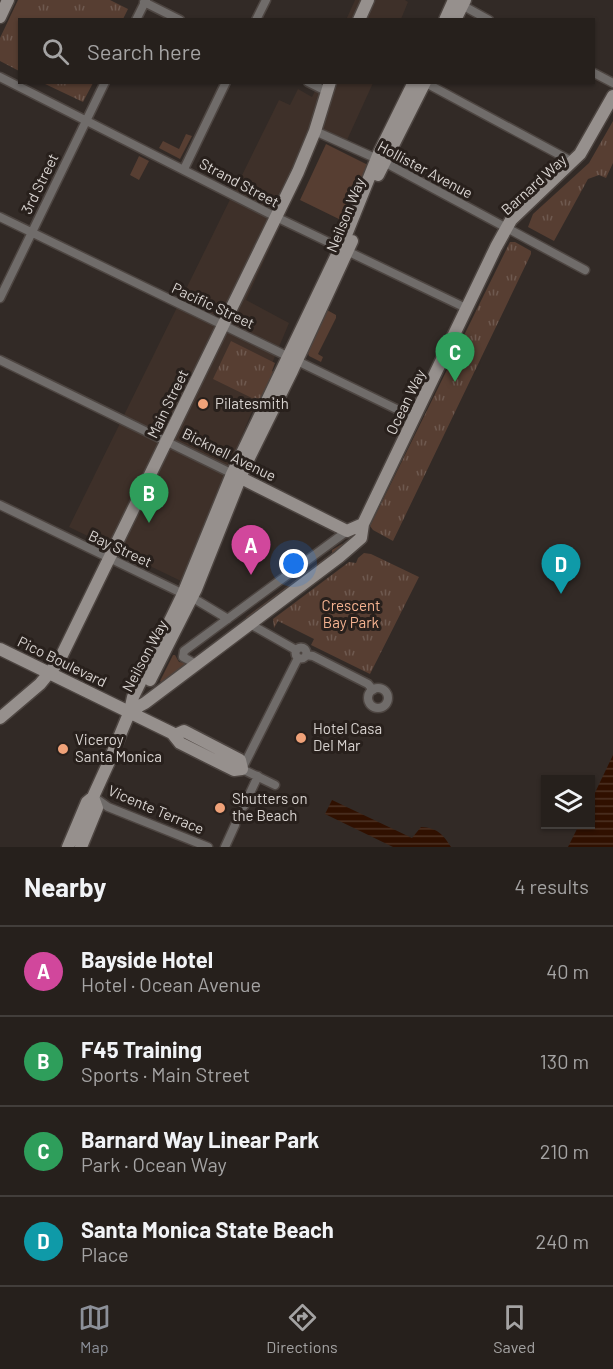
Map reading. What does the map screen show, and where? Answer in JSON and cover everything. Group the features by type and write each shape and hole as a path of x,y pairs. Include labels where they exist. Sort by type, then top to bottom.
{"street":[{"path":"0,17 8,0"},
{"path":"257,18 266,0"},
{"path":"360,18 368,0"},
{"path":"137,18 145,1 176,18"},
{"path":"447,18 459,2"},
{"path":"455,18 459,2"},
{"path":"459,2 486,18"},
{"path":"595,74 613,83"},
{"name":"Strand Street","path":"0,77 276,217 468,309"},
{"name":"3rd Street","path":"0,298 104,84"},
{"path":"184,169 225,84"},
{"name":"Neilson Way","path":"93,797 130,711 140,700 187,596 236,476 344,249 413,84"},
{"name":"Neilson Way","path":"381,160 424,84"},
{"path":"427,84 573,162"},
{"name":"Main Street","path":"0,718 50,674 59,661 111,559 306,156 328,87"},
{"name":"Barnard Way","path":"508,229 511,220 573,162 594,132 613,96"},
{"name":"Barnard Way","path":"508,229 575,169 593,146 613,109"},
{"name":"Hollister Avenue","path":"315,130 381,160 585,270"},
{"name":"Pacific Street","path":"0,217 415,418"},
{"name":"Ocean Way","path":"250,624 339,558 361,538 363,524 496,247 508,229"},
{"name":"Bicknell Avenue","path":"0,360 347,531"},
{"name":"Bay Street","path":"0,505 187,596 228,619"},
{"path":"196,664 183,657 184,651 347,531 363,524"},
{"path":"130,711 145,703 250,624 258,631 300,654 368,684 373,690"},
{"name":"Pico Boulevard","path":"0,649 175,735 184,731 207,750 240,760 242,769 275,785"},
{"path":"242,769 300,654"},
{"path":"244,806 258,776"},
{"path":"68,847 87,802 93,797 97,808 81,847"},
{"name":"Vicente Terrace","path":"93,797 108,807 208,847"},
{"path":"79,821 88,831"},
{"path":"225,847 235,825"}],"shaded area":[{"path":"355,0 405,0 408,2 401,18 347,18"},
{"path":"318,84 373,84 347,140 324,130 246,300 289,323 181,581 69,527 279,100 290,105 298,89 312,97"},
{"path":"613,755 613,847 568,847 577,829 595,829 595,793"},
{"path":"332,800 412,838 421,827 435,830 451,847 393,847 325,814"}],"green space":[{"path":"18,0 110,0 128,9 124,18 18,18 18,70 0,61 0,38"},
{"path":"45,84 92,84 83,102"},
{"path":"613,121 613,163 606,178 599,175 588,179 554,241 528,227 533,214 589,163"},
{"path":"186,134 192,136 180,159 159,148 163,141 179,149"},
{"path":"326,144 368,165 345,222 300,200"},
{"path":"139,156 149,161 139,180 130,175"},
{"path":"510,242 515,242 531,251 531,254 393,541 370,526"},
{"path":"327,310 336,315 336,318 318,354 323,357 321,362 309,356 307,351"},
{"path":"231,341 275,363 272,371 275,373 260,402 213,379"},
{"path":"342,544 345,545 246,617 332,553 332,550"},
{"name":"Crescent Bay Park","path":"364,553 371,554 419,577 370,674 311,645 314,639 278,621 274,628 273,619 349,562 356,563"},
{"path":"173,655 179,662 188,663 163,684 160,681"}],"tunnel":[{"path":"235,825 244,806"}],"place":[{"name":"Barnard Way Linear Park","path":"455,382"},
{"name":"Pilatesmith","path":"203,404"},
{"name":"F45 Training","path":"149,523"},
{"name":"Bayside Hotel","path":"251,575"},
{"name":"Santa Monica State Beach","path":"561,594"},
{"name":"Hotel Casa Del Mar","path":"301,738"},
{"name":"Viceroy Santa Monica","path":"63,749"},
{"name":"Shutters on the Beach","path":"220,808"}]}
